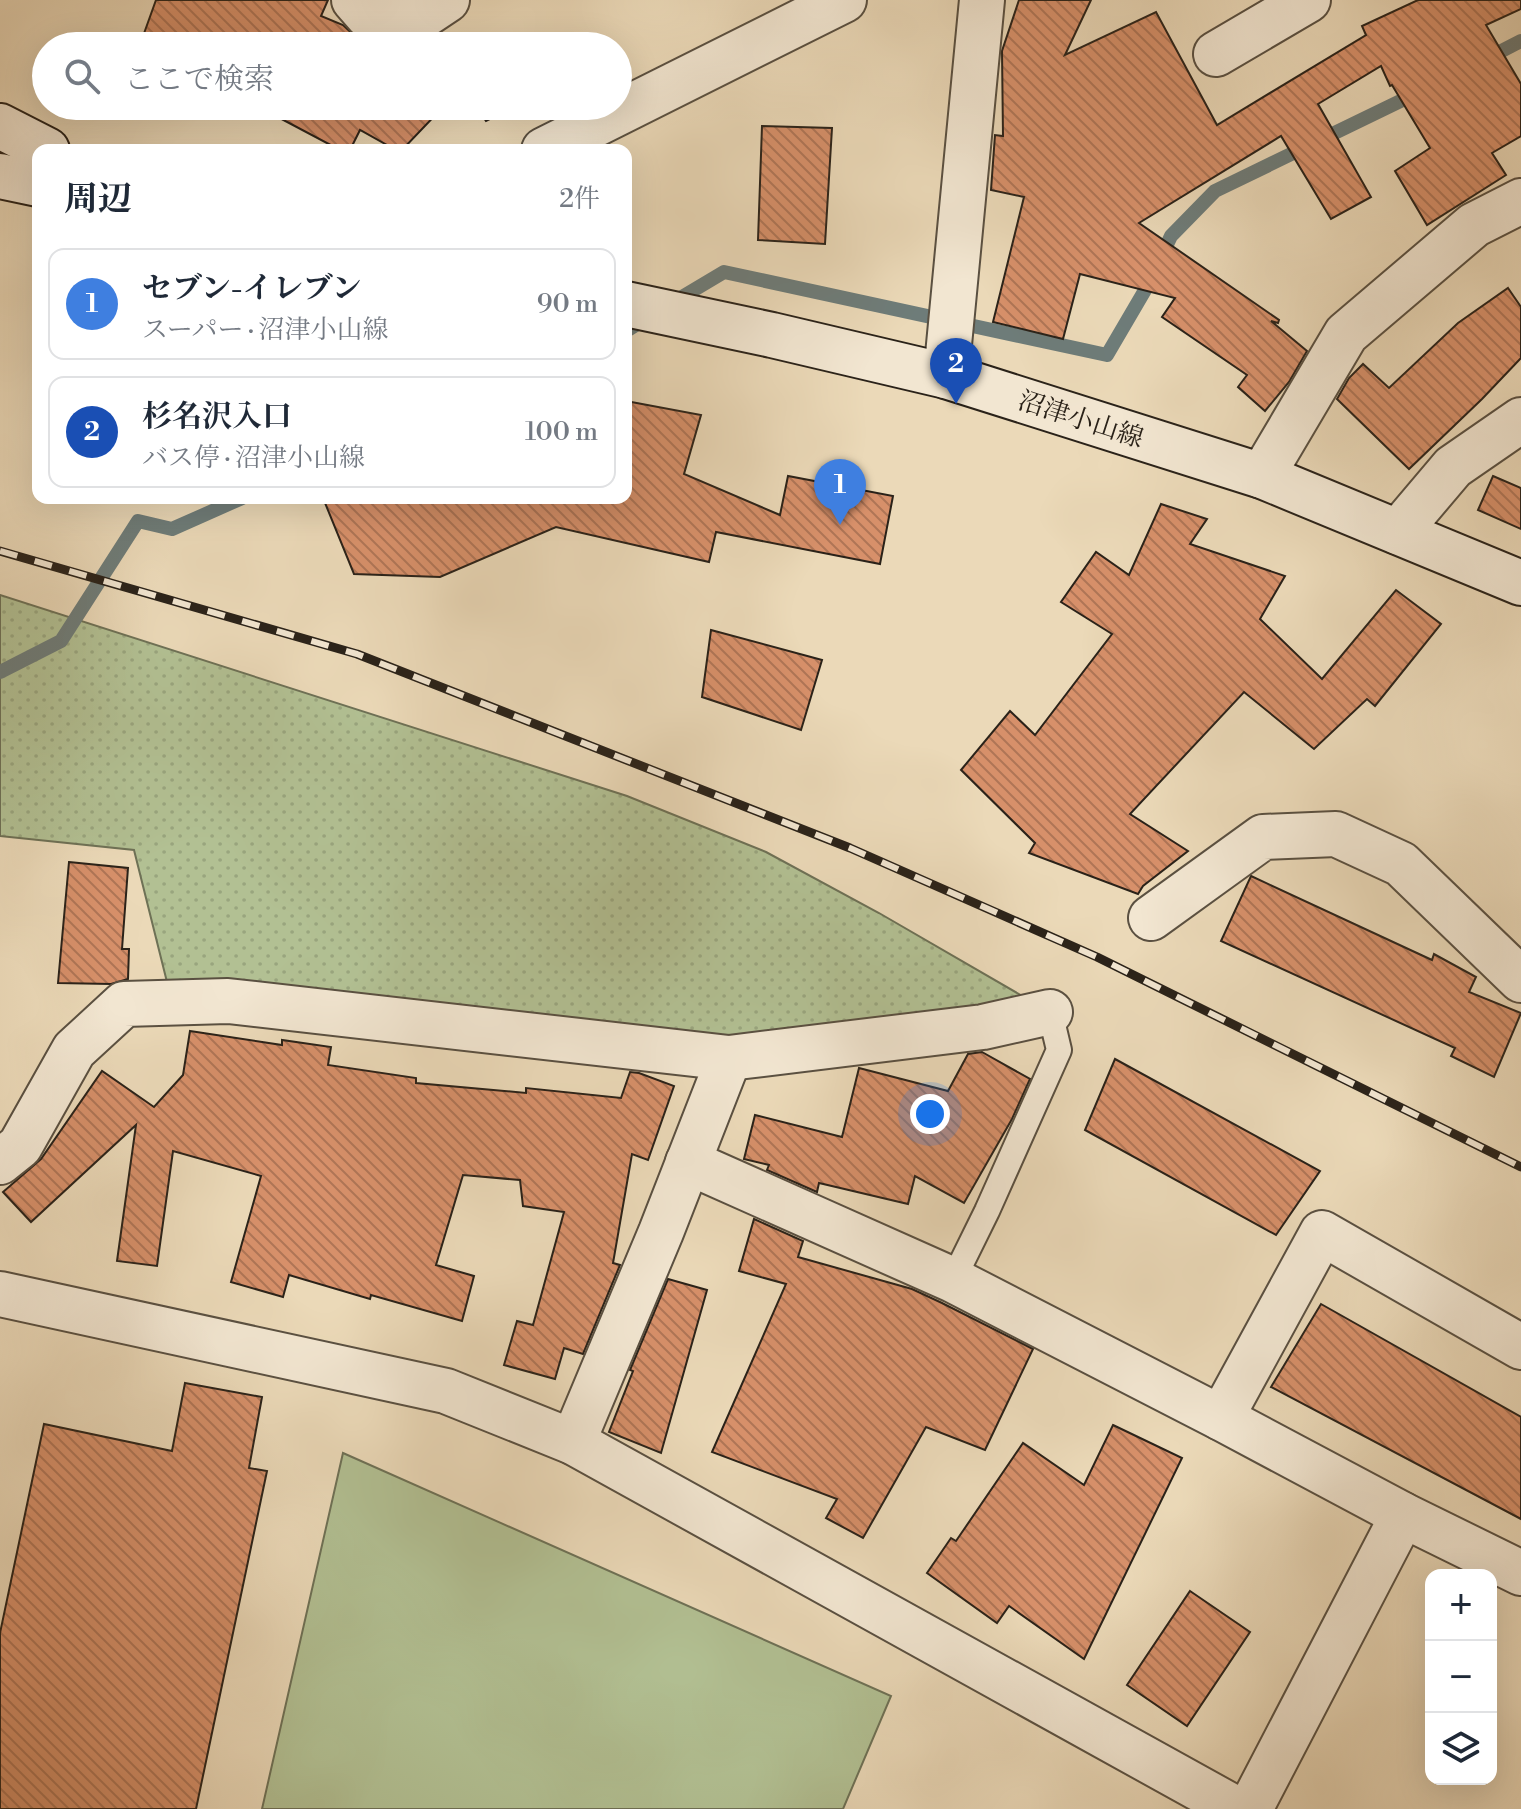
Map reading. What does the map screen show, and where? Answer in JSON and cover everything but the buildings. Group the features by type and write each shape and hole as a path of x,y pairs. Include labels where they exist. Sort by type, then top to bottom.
{"street":[{"path":"354,0 368,16 423,16 447,0"},
{"path":"632,106 844,0"},
{"path":"946,376 982,0"},
{"path":"1216,54 1308,0"},
{"path":"556,144 604,120"},
{"path":"0,126 35,144"},
{"path":"0,176 32,183"},
{"path":"1262,476 1346,334 1474,225 1521,201"},
{"name":"沼津小山線","path":"632,305 946,376 1262,476 1521,583"},
{"path":"1398,532 1453,467 1521,420"},
{"path":"1151,918 1263,837 1336,834 1401,864 1521,980"},
{"path":"0,1162 20,1146 74,1050 124,1004 228,1001 729,1058 983,1027 1050,1012"},
{"path":"573,1442 729,1058"},
{"path":"688,1162 953,1280 1403,1515 1521,1573"},
{"path":"1221,1418 1322,1233 1521,1347"},
{"path":"0,1294 446,1391 573,1442 1236,1809"},
{"path":"1250,1809 1403,1515"}],"lane":[{"path":"953,1280 1059,1050 1050,1012"}],"green space":[{"path":"0,595 627,796 766,852 1050,1012 747,1044 169,990 134,850 0,836"},
{"path":"343,1453 891,1696 843,1809 262,1809"}],"waterway":[{"path":"1486,59 1521,41"},
{"path":"672,303 724,272 1107,355 1148,285 1171,236 1215,191 1417,93"},
{"path":"632,327 647,318"},
{"path":"0,672 61,641 138,521 172,529 228,504"}],"railway":[{"path":"0,551 357,654 850,848 1097,957 1521,1167"}],"place":[{"name":"杉名沢入口","path":"956,404"},
{"name":"セブン-イレブン","path":"840,525"}]}
